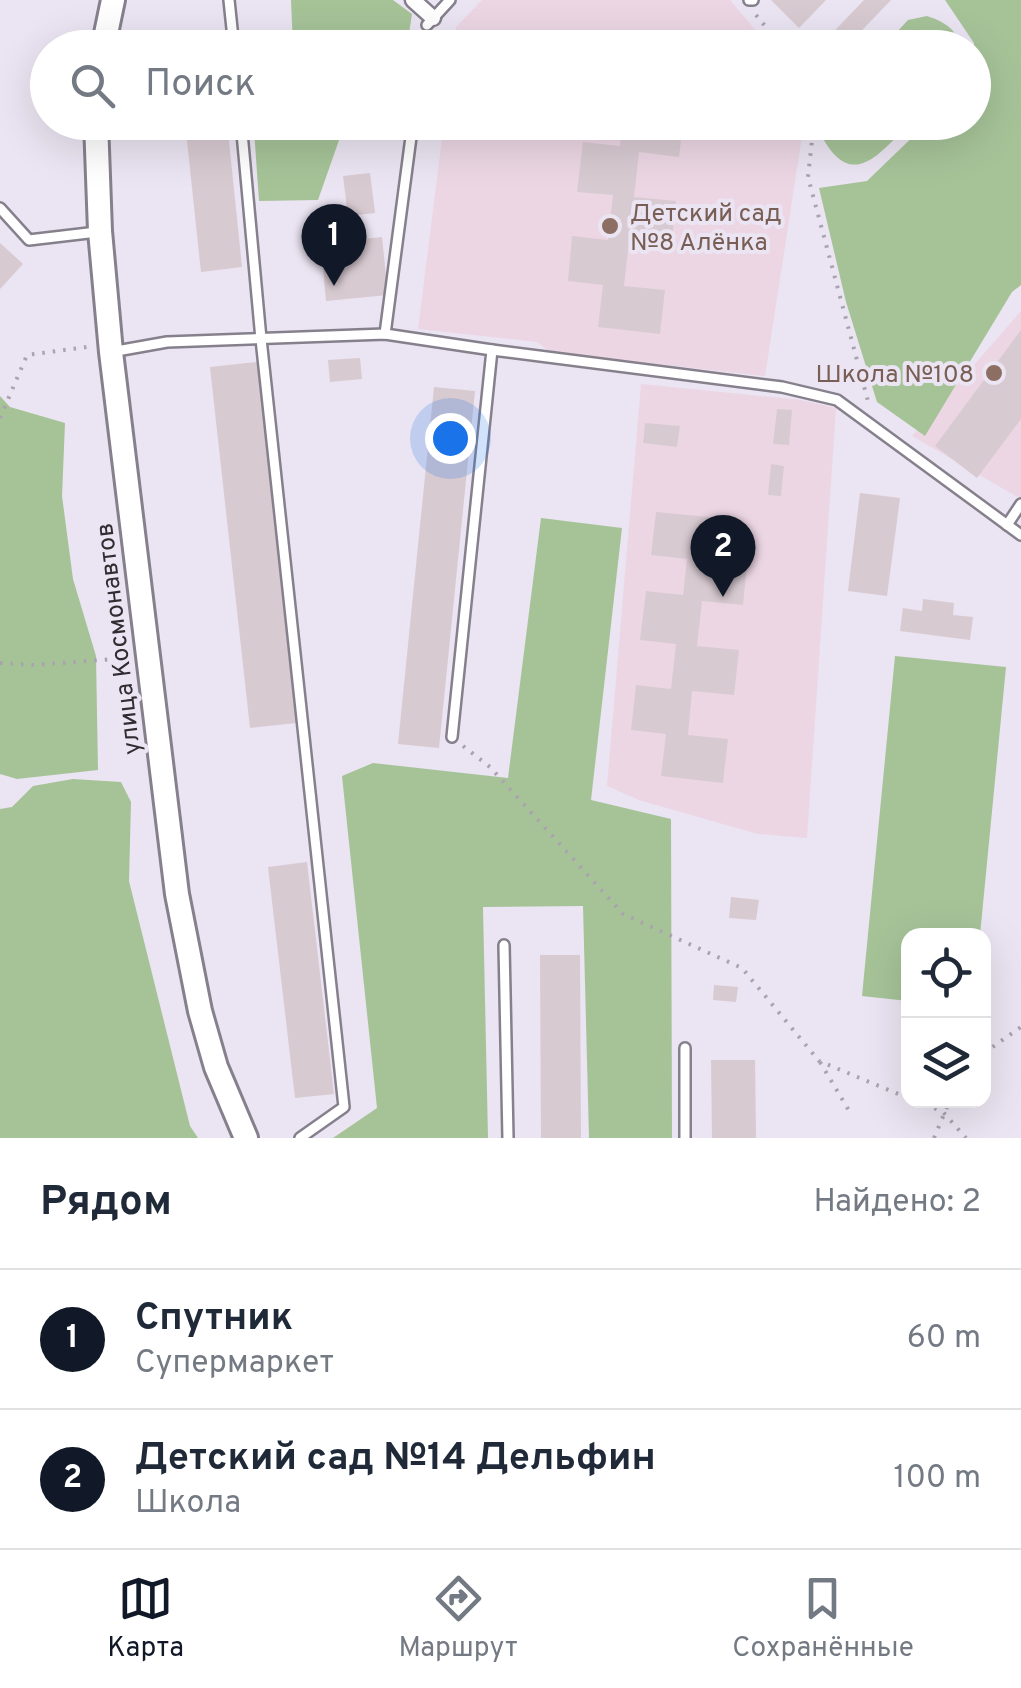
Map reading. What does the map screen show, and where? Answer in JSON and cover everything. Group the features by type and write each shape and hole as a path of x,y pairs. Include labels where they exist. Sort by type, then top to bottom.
{"street":[{"path":"106,30 112,0"},
{"path":"413,0 430,21"},
{"name":"улица Космонавтов","path":"97,140 111,352 146,655 187,952 216,1068 246,1138"}],"lane":[{"path":"229,0 232,30"},
{"path":"430,21 450,0"},
{"path":"242,140 344,1107 300,1138"},
{"path":"385,334 411,140"},
{"path":"0,208 29,240 100,231"},
{"path":"111,352 167,342 385,334 782,386 836,400 1021,534"},
{"path":"452,736 492,350"},
{"path":"1006,525 1021,504"},
{"path":"504,944 508,1138"},
{"path":"684,1048 685,1138"}],"path":[{"path":"751,3 770,30"},
{"path":"812,140 808,177 875,428"},
{"path":"0,418 27,355 87,346 111,352"},
{"path":"0,663 146,655"},
{"path":"452,736 490,767 623,914 742,968 820,1061 851,1114"},
{"path":"991,1048 1021,1027"},
{"path":"820,1061 901,1094"},
{"path":"933,1108 943,1112 966,1138"},
{"path":"934,1138 945,1108"}],"shaded area":[{"path":"482,0 730,0 756,30 456,30"},
{"name":"Детский сад №8 Алёнка","path":"442,140 801,140 765,376 550,352 537,342 418,329"},
{"name":"Школа №108","path":"1021,311 1021,499 912,436"},
{"path":"641,384 801,400 836,408 807,838 758,834 639,800 607,786"}],"green space":[{"path":"291,0 393,0 412,14 410,30 292,30"},
{"path":"945,0 1021,0 1021,285 1012,292 925,436 877,402 846,302 819,188 867,181 909,140 991,140 991,30 965,30"},
{"path":"927,16 952,30 899,30 908,20"},
{"path":"255,140 339,140 318,200 259,201"},
{"path":"824,140 894,140 863,163 841,160"},
{"path":"0,396 10,407 65,423 62,496 73,579 96,656 98,770 17,779 0,774"},
{"path":"541,518 622,528 591,800 671,819 672,1138 589,1138 583,906 483,907 488,1138 333,1138 377,1108 342,776 373,763 508,778"},
{"path":"895,656 1006,667 981,928 901,928 901,1000 862,996"},
{"path":"73,779 121,782 131,802 129,881 190,1126 198,1138 0,1138 0,809 12,807 33,786"}],"building":[{"path":"771,0 826,0 799,28"},
{"path":"864,0 891,0 862,30 835,30"},
{"path":"187,140 229,140 242,267 201,272"},
{"path":"620,140 681,140 679,157 639,152 634,197 676,201 671,246 629,242 624,286 665,290 660,334 598,327 603,285 568,281 572,236 608,240 613,195 577,192 583,142 620,146"},
{"path":"370,173 375,213 348,216 343,176"},
{"path":"382,237 388,295 326,301 321,243"},
{"path":"0,243 23,264 0,289"},
{"path":"1021,330 1021,419 977,478 935,446"},
{"path":"360,358 362,379 330,382 328,360"},
{"path":"257,362 296,723 250,728 210,367"},
{"path":"434,387 475,391 439,748 398,744"},
{"path":"777,409 792,410 789,445 773,444"},
{"path":"645,423 680,426 677,447 643,443"},
{"path":"771,464 784,466 781,496 768,495"},
{"path":"860,493 900,498 887,596 848,591"},
{"path":"656,512 709,517 705,559 747,563 743,605 702,601 697,646 739,650 734,695 692,691 688,735 728,739 723,783 661,776 666,734 631,730 636,685 671,689 676,644 640,640 646,591 683,595 687,559 651,555"},
{"path":"923,599 954,603 953,615 973,617 970,640 900,631 903,608 922,611"},
{"path":"307,862 334,1094 295,1098 268,867"},
{"path":"731,897 759,900 756,920 729,918"},
{"path":"540,955 580,955 581,1138 541,1138"},
{"path":"714,985 738,987 736,1002 713,1000"},
{"path":"711,1060 755,1060 756,1138 712,1138"}],"place":[{"name":"Детский сад №8 Алёнка","path":"610,226"},
{"name":"Спутник","path":"334,286"},
{"name":"Школа №108","path":"994,373"},
{"name":"Детский сад №14 Дельфин","path":"723,597"}]}
